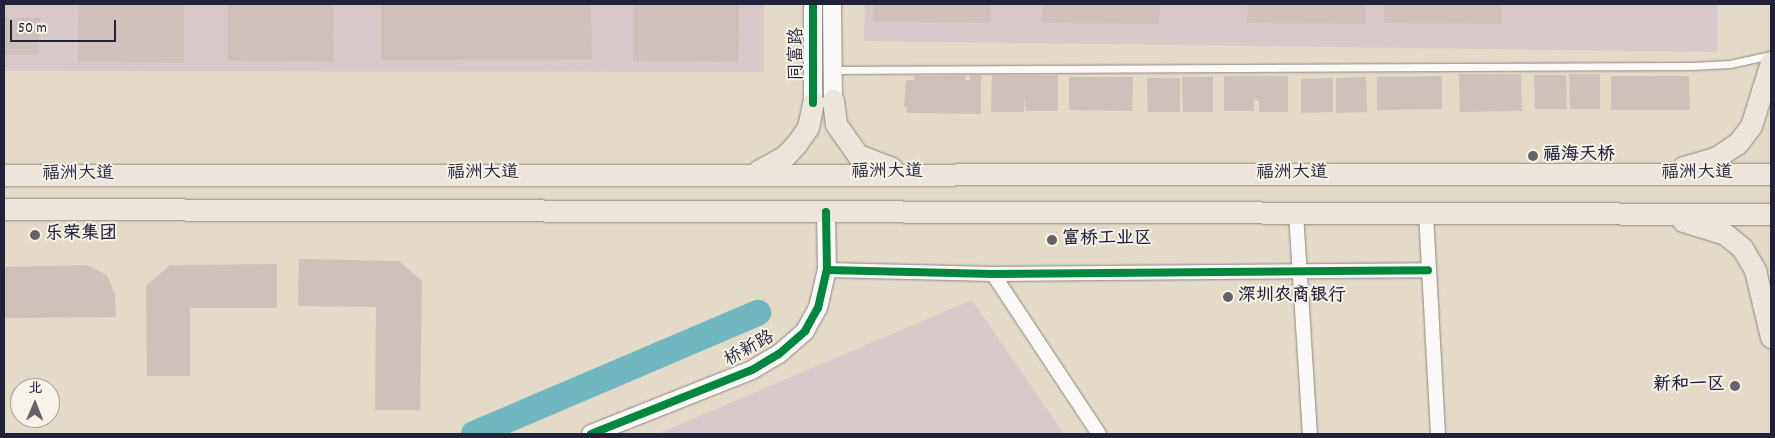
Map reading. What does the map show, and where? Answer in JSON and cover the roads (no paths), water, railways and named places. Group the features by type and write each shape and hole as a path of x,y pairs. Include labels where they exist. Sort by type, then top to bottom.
{"main road":[{"path":"1642,174 1717,157 1738,143 1751,126 1771,62"},
{"path":"754,173 785,156 797,143 823,102 858,155 904,173"},
{"name":"福洲大道","path":"4,175 754,173 1771,174"},
{"name":"福洲大道","path":"4,209 1771,214"},
{"path":"1639,213 1702,225 1725,234 1742,248 1755,270 1771,337"}],"street":[{"name":"同富路","path":"813,4 823,102"},
{"name":"同富路","path":"823,102 833,70 832,4"},
{"name":"桥新路","path":"591,434 752,370 779,354 805,331 818,308 827,270 826,212"},
{"path":"1296,213 1298,271 1310,434"},
{"path":"1426,213 1438,434"},
{"path":"827,270 993,274 1428,270"},
{"path":"993,274 1098,434"}],"lane":[{"path":"833,70 1692,66 1730,64 1771,55"}],"waterway":[{"path":"474,434 758,313"}],"place":[{"name":"福海天桥","path":"1533,156"},
{"name":"乐荣集团","path":"35,235"},
{"name":"富桥工业区","path":"1052,240"},
{"name":"深圳农商银行","path":"1228,297"},
{"name":"新和一区","path":"1735,386"}]}
